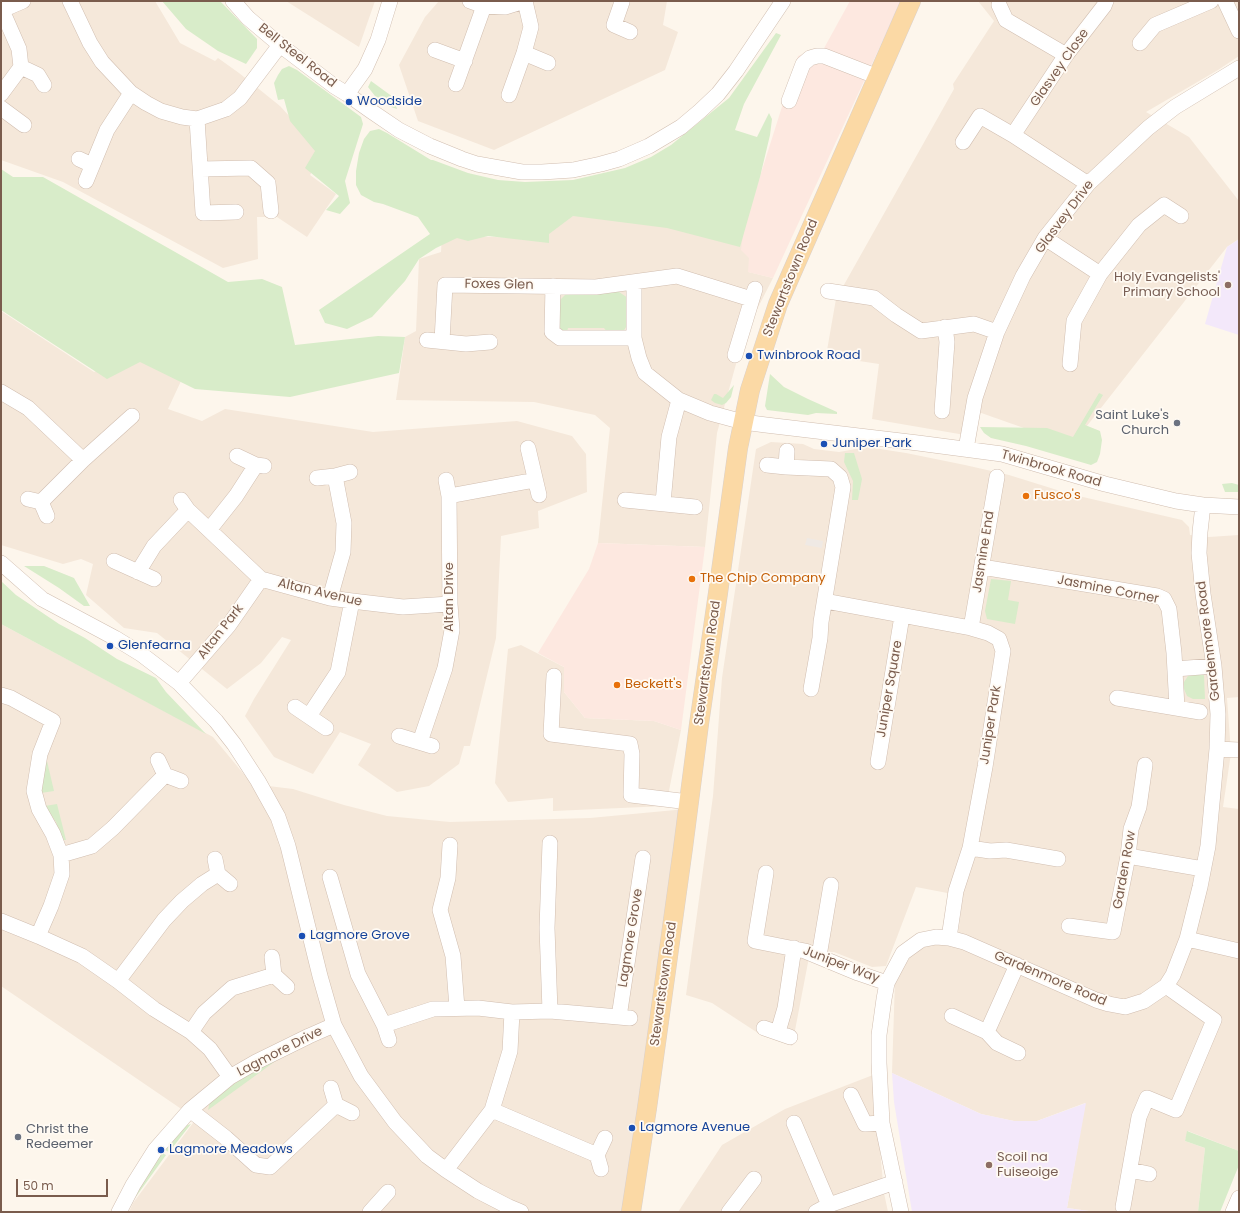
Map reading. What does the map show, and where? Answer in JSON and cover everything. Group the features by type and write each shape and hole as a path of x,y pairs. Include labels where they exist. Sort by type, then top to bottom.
{"main road":[{"name":"Stewartstown Road","path":"631,1212 648,1101 738,448 752,384 778,304 911,1"}],"street":[{"path":"1,94 21,67 19,49 2,9 23,1"},
{"path":"70,1 90,43 102,62 131,93 161,111 182,117 197,119 226,108 240,98 280,44"},
{"name":"Bell Steel Road","path":"233,1 248,18 334,86 404,132 430,146 462,159 477,164 522,172 573,170 619,159 649,146 681,127 718,94 736,71 783,1"},
{"path":"347,94 365,69 378,40 390,1"},
{"path":"456,84 464,61 477,3 505,7 525,1 531,27 524,53 509,95"},
{"path":"620,1 622,2 614,25 630,32"},
{"name":"Glasvey Close","path":"1014,135 1066,55 1104,6 1106,1"},
{"path":"1140,43 1155,25 1211,1"},
{"path":"1225,1 1239,31"},
{"path":"999,5 1006,20 1066,55"},
{"path":"435,50 464,61"},
{"path":"524,53 548,63"},
{"path":"789,101 803,64 810,58 817,56 824,56 878,77"},
{"path":"21,67 38,75 44,86"},
{"name":"Glasvey Drive","path":"966,448 969,423 975,398 997,332 1023,276 1045,238 1088,184 1148,128 1175,107 1239,68"},
{"path":"86,181 86,162 131,93"},
{"path":"1,108 24,125"},
{"path":"963,142 980,116 1014,135 1088,184"},
{"path":"197,119 203,213 236,212"},
{"path":"201,169 251,168 268,183 271,211"},
{"path":"1070,364 1074,321 1100,274 1139,225 1164,206 1181,216"},
{"path":"1045,238 1100,274"},
{"name":"Foxes Glen","path":"442,341 440,284 596,287 677,276 753,294 735,355"},
{"path":"634,282 634,338 639,358 645,373 679,400 710,413 744,422"},
{"name":"Foxes Glen","path":"553,286 552,332 560,338 634,338"},
{"path":"828,291 874,298 896,315 921,331 974,324 997,332"},
{"path":"942,412 947,342 945,327"},
{"path":"427,340 466,344 490,342"},
{"path":"1,392 28,408 83,460"},
{"path":"663,503 669,437 679,400"},
{"path":"39,506 83,460 133,414"},
{"name":"Twinbrook Road","path":"744,422 966,448 1002,454 1112,486 1176,501 1239,507"},
{"path":"528,448 539,495"},
{"path":"786,467 787,451"},
{"path":"209,530 260,466 237,456"},
{"path":"767,465 831,468 840,477 843,487 811,689"},
{"path":"317,478 335,476 350,472"},
{"path":"330,598 343,552 344,523 335,476"},
{"name":"Jasmine End","path":"971,628 997,477"},
{"name":"Altan Drive","path":"399,736 426,744 445,668 452,630 450,604 449,496 446,480"},
{"path":"449,496 535,480"},
{"path":"625,500 695,507"},
{"name":"Gardenmore Road","path":"901,1212 882,1123 879,1035 887,983 903,953 921,940 936,937 949,938 964,942 1096,1000 1120,1006 1144,1001 1166,986 1173,975 1187,939 1203,869 1208,839 1216,750 1218,714 1214,666 1203,594 1199,553 1204,504"},
{"name":"Altan Avenue","path":"138,572 154,546 185,505 261,579 330,598 352,601 403,607 450,604"},
{"path":"114,561 154,579"},
{"path":"1,563 42,599 115,638 141,654 179,683 216,721 234,744 258,781 278,817 288,846 320,976 334,1025 361,1076 394,1122 427,1156 478,1191 512,1210"},
{"name":"Jasmine Corner","path":"982,567 1157,596 1164,599 1169,609 1176,669 1177,708"},
{"name":"Altan Park","path":"179,683 229,624 261,579"},
{"path":"309,716 338,672 352,601"},
{"name":"Juniper Park","path":"825,601 971,628 988,633 998,639 1003,651 985,766 970,848 956,891 949,938"},
{"name":"Juniper Square","path":"878,762 902,616"},
{"path":"1176,669 1214,666"},
{"path":"554,676 551,734 630,744 632,754 631,795 689,802"},
{"path":"1,695 11,698 53,721 40,754 34,791 39,809 53,834 61,855 62,874 51,906 38,936"},
{"path":"1117,698 1200,712"},
{"path":"295,707 326,728"},
{"path":"1216,750 1239,750"},
{"path":"158,760 165,775 181,781"},
{"name":"Garden Row","path":"1070,926 1113,932 1132,829 1139,807 1145,765"},
{"path":"61,855 92,846 113,828 165,775"},
{"path":"550,843 547,928 550,1011"},
{"path":"450,845 448,878 440,910 453,956 457,1008"},
{"path":"970,848 1006,850 1058,859"},
{"path":"1128,856 1203,869"},
{"name":"Lagmore Grove","path":"384,1025 433,1009 457,1008 478,1008 512,1012 550,1011 624,1017 643,858"},
{"path":"215,859 218,874 230,884"},
{"name":"Juniper Way","path":"766,873 755,942 806,950 858,973 887,983"},
{"path":"118,981 168,915 202,884 218,874"},
{"path":"330,877 358,974 384,1025 388,1040"},
{"path":"819,956 831,885"},
{"path":"1,921 82,956 118,981 154,1009 191,1032 210,1049 230,1077"},
{"path":"1187,939 1239,951"},
{"name":"Juniper Way","path":"777,1032 785,1008 794,948"},
{"path":"272,957 274,975 287,987"},
{"path":"987,1032 1017,965"},
{"path":"191,1032 204,1013 232,988 274,975"},
{"path":"1123,1207 1139,1117 1147,1098 1176,1110 1214,1020 1166,986"},
{"path":"446,1170 492,1110 510,1051 512,1012"},
{"path":"952,1016 987,1032 997,1043 1018,1053"},
{"name":"Lagmore Drive","path":"124,1210 133,1185 155,1150 190,1110 230,1077 263,1058 334,1025"},
{"path":"331,1088 336,1105 352,1113"},
{"path":"851,1095 865,1124 882,1123"},
{"path":"190,1110 226,1138 256,1165 270,1167 336,1105"},
{"path":"492,1110 599,1162 605,1138"},
{"path":"794,1123 822,1209 895,1182"},
{"path":"1130,1170 1149,1174"},
{"path":"729,1212 754,1179"},
{"path":"1233,1212 1239,1198"}],"shaded area":[{"path":"1,1 155,1 180,43 215,61 218,58 280,106 324,154 310,175 336,194 307,237 277,217 257,217 258,259 223,268 63,182 1,160"},
{"path":"286,1 375,1 359,47"},
{"path":"439,1 667,1 663,25 678,32 665,70 494,150 418,121 399,65 425,17"},
{"path":"850,1 901,1 773,278 748,272 749,258 741,250 744,227 798,56 810,51 823,50"},
{"path":"978,1 1239,1 1239,56 1146,112 1189,137 1239,201 1239,239 1227,247 1072,445 970,409 965,435 872,419 879,364 826,356 836,299 954,89 953,84 994,21"},
{"path":"693,167 761,173 744,227 749,258 749,272 773,278 744,335 717,433 705,547 598,543 610,428 595,415 534,402 396,400 405,337 416,331 419,259 441,252 442,235 548,239 549,214"},
{"name":"Holy Evangelists' Primary School","path":"1239,239 1239,335 1205,324 1227,247"},
{"path":"1,311 94,372 128,355 181,381 168,409 202,421 225,409 373,432 517,421 572,436 586,454 587,492 538,511 539,528 501,536 496,638 470,746 464,746 459,764 429,786 397,792 358,765 371,744 340,732 313,774 274,757 245,716 291,640 282,637 261,663 227,689 157,633 124,628 86,595 93,564 81,559 63,564 1,545"},
{"path":"771,442 803,444 814,449 839,452 867,447 906,453 1009,475 1070,494 1182,520 1189,527 1190,535 1209,537 1239,535 1239,697 1227,698 1231,753 1223,807 1239,809 1239,1151 1188,1131 1185,1141 1205,1148 1198,1212 1096,1212 1067,1208 1085,1103 1037,1121 1014,1121 981,1114 892,1073 895,980 920,942 957,942 963,896 916,887 886,966 872,967 834,952 810,952 792,1046 761,1035 712,1003 686,995 713,796 722,678 756,449"},
{"path":"807,538 823,541 822,548 805,545"},
{"path":"598,543 705,547 681,730 654,721 585,718 564,692 564,667 538,653 589,569"},
{"path":"1,624 213,737 252,784 293,789 344,805 387,816 450,822 590,818 686,809 626,1212 129,1212 133,1203 196,1119 1,986"},
{"path":"521,645 564,667 564,692 585,718 654,721 681,730 666,806 553,811 553,798 508,802 495,783 508,649"},
{"name":"Scoil na Fuiseoige","path":"892,1073 981,1114 1014,1121 1037,1121 1086,1103 1067,1208 1096,1212 912,1212 894,1102"},
{"path":"873,1075 884,1193 888,1212 678,1212 722,1145 785,1109"}],"green space":[{"path":"162,1 220,1 257,39 257,48 246,64 218,51 186,29"},
{"path":"776,33 781,35 744,104 735,130 757,137 769,113 772,119 770,135 760,177 740,247 667,228 573,216 549,234 549,243 488,236 468,241 457,238 436,248 419,259 405,281 372,317 347,329 325,323 319,310 430,234 418,217 374,202 361,195 356,185 356,171 359,153 364,139 370,131 379,129 431,160 468,173 498,180 525,182 573,180 625,168 651,157 671,145 729,98"},
{"path":"289,66 297,70 361,117 363,124 345,181 350,203 340,214 326,210 339,196 305,168 315,151 290,121 284,99 278,100 274,83 282,69"},
{"path":"371,81 393,97 397,109 388,106 375,96 368,87"},
{"path":"1,169 13,177 43,177 228,282 262,279 282,287 295,345 378,336 405,337 399,373 290,397 195,389 140,362 107,379 1,310"},
{"path":"613,291 619,292 628,298 629,322 623,332 608,333 604,328 568,328 567,332 562,330 557,324 560,300 565,295 602,294"},
{"path":"770,374 784,387 837,412 837,414 816,413 808,415 767,410 765,406"},
{"path":"734,385 731,397 726,403 722,405 711,400 714,394 723,398"},
{"path":"1099,393 1103,395 1085,425 1100,431 1102,440 1097,462 1091,465 1026,446 991,438 984,433 980,427 1047,428 1073,437"},
{"path":"845,453 854,453 862,479 858,500 852,500 853,481 844,462"},
{"path":"1232,483 1239,485 1239,492 1225,492 1222,484"},
{"path":"24,566 44,566 74,578 90,606 84,606"},
{"path":"991,579 1011,581 1008,600 1019,602 1015,624 987,619 985,611"},
{"path":"1,581 16,595 59,624 85,638 117,659 156,678 166,692 206,734 1,624"},
{"path":"1194,674 1204,675 1205,699 1193,699 1187,696 1184,689 1184,682 1188,676"},
{"path":"47,761 54,791 41,793 43,764"},
{"path":"57,804 66,840 62,840 56,822 45,806"},
{"path":"277,1060 208,1110 210,1101 251,1072"},
{"path":"191,1124 169,1152 163,1149 184,1126"},
{"path":"1187,1131 1239,1151 1239,1165 1220,1212 1198,1212 1205,1148 1185,1141"},
{"path":"160,1152 166,1155 135,1198 136,1193"}],"place":[{"name":"Woodside","path":"349,102"},
{"name":"Holy Evangelists' Primary School","path":"1228,285"},
{"name":"Twinbrook Road","path":"749,356"},
{"name":"Saint Luke's Church","path":"1177,423"},
{"name":"Juniper Park","path":"824,444"},
{"name":"Fusco's","path":"1026,496"},
{"name":"The Chip Company","path":"692,579"},
{"name":"Glenfearna","path":"110,646"},
{"name":"Beckett's","path":"617,685"},
{"name":"Lagmore Grove","path":"302,936"},
{"name":"Lagmore Avenue","path":"632,1128"},
{"name":"Christ the Redeemer","path":"18,1137"},
{"name":"Lagmore Meadows","path":"161,1150"},
{"name":"Scoil na Fuiseoige","path":"989,1165"}]}
